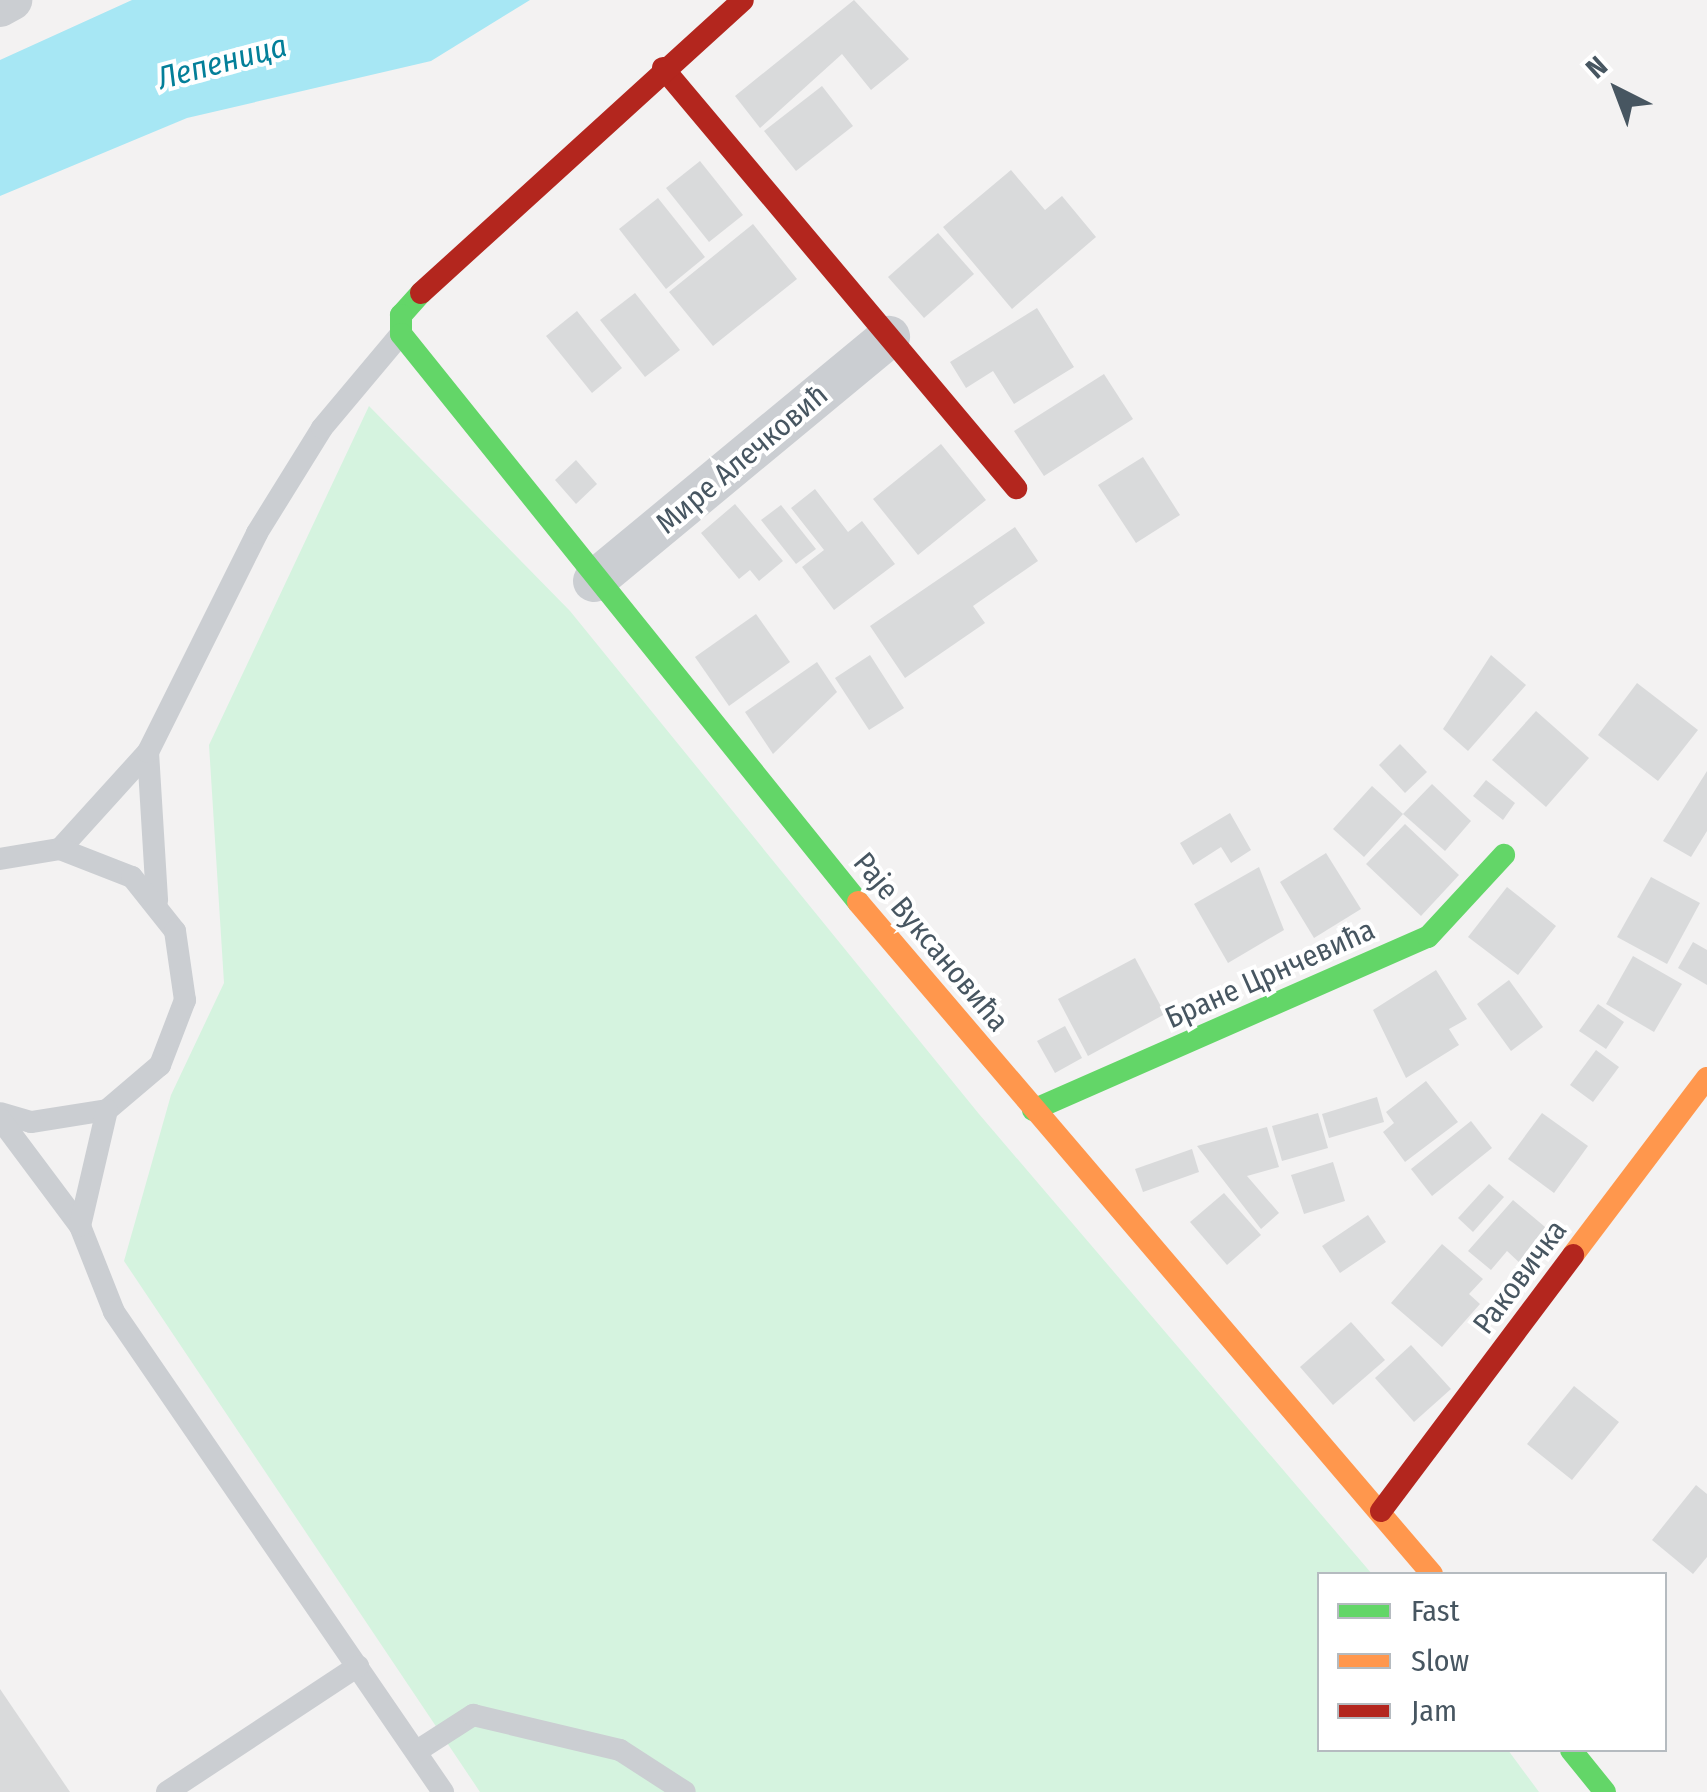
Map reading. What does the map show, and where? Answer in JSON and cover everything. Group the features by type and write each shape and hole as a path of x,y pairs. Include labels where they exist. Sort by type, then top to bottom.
{"street":[{"path":"0,6 12,0"},
{"path":"401,334 402,315 451,260 743,0"},
{"path":"663,68 1016,488"},
{"name":"Раје Вуксановића","path":"401,334 594,581 1033,1110 1430,1572"},
{"name":"Мире Алечковић","path":"594,581 889,336"},
{"name":"Бране Црнчевића","path":"1033,1110 1428,936 1504,855"},
{"name":"Раковичка","path":"1381,1511 1707,1078"},
{"path":"1574,1752 1605,1792"}],"lane":[{"path":"60,849 148,752 257,532 322,428 401,334"},
{"path":"0,1116 46,1122 107,1110 160,1064 177,1034 184,965 157,901 148,752"},
{"path":"0,859 60,849 102,860 157,901"},
{"path":"80,1226 107,1110"},
{"path":"0,1116 80,1226 114,1312 443,1792"},
{"path":"167,1792 358,1666"},
{"path":"417,1751 473,1715 620,1750 685,1792"}],"green space":[{"path":"369,406 570,611 979,1114 1370,1572 1317,1572 1317,1752 1509,1752 1539,1792 480,1792 124,1261 171,1095 224,983 209,745"}],"water":[{"name":"Лепеница","path":"132,0 530,0 431,61 187,118 0,196 0,60"}],"building":[{"path":"854,0 909,59 871,90 842,54 760,128 735,96"},
{"path":"822,86 853,126 796,171 764,131"},
{"path":"700,161 743,215 709,242 666,188"},
{"path":"1011,170 1045,210 1062,196 1096,237 1012,309 943,227"},
{"path":"658,198 705,257 666,289 619,229"},
{"path":"753,224 797,279 713,346 669,292"},
{"path":"938,233 974,274 924,318 888,277"},
{"path":"635,293 680,350 645,377 600,320"},
{"path":"1037,308 1074,367 1014,404 993,371 966,388 950,362"},
{"path":"577,311 622,368 592,393 546,336"},
{"path":"1104,374 1133,419 1044,476 1014,431"},
{"path":"941,444 986,500 918,555 873,499"},
{"path":"1143,457 1180,515 1136,543 1098,485"},
{"path":"576,460 597,484 576,504 555,480"},
{"path":"815,489 848,532 862,521 895,564 834,610 802,567 824,550 791,508"},
{"path":"735,504 783,561 759,581 750,570 739,579 701,533"},
{"path":"781,505 816,549 796,564 761,520"},
{"path":"1015,527 1038,561 973,606 985,623 905,678 870,626"},
{"path":"756,614 790,662 729,706 695,657"},
{"path":"870,655 904,708 869,730 835,678"},
{"path":"1491,655 1526,685 1468,751 1443,729"},
{"path":"817,662 837,692 773,754 745,712"},
{"path":"1637,683 1698,730 1658,781 1598,735"},
{"path":"1536,711 1589,758 1546,807 1492,760"},
{"path":"1400,744 1427,772 1405,793 1379,765"},
{"path":"1707,771 1707,831 1691,857 1663,841"},
{"path":"1486,780 1515,803 1503,820 1473,796"},
{"path":"1432,784 1471,821 1445,851 1403,814"},
{"path":"1372,786 1403,814 1364,857 1333,829"},
{"path":"1230,813 1251,850 1231,863 1221,847 1193,865 1180,843"},
{"path":"1405,824 1459,875 1421,916 1366,864"},
{"path":"1326,853 1361,909 1314,938 1280,882"},
{"path":"1259,867 1284,930 1228,963 1194,904"},
{"path":"1651,877 1700,903 1667,964 1617,937"},
{"path":"1507,887 1556,926 1518,975 1468,937"},
{"path":"1693,942 1707,950 1707,985 1678,968"},
{"path":"1633,956 1682,984 1654,1032 1606,1004"},
{"path":"1135,958 1165,1014 1088,1056 1058,999"},
{"path":"1436,970 1467,1019 1449,1029 1459,1045 1406,1078 1373,1010"},
{"path":"1509,980 1543,1027 1511,1051 1477,1004"},
{"path":"1598,1004 1624,1022 1606,1049 1579,1031"},
{"path":"1065,1026 1082,1058 1055,1073 1037,1041"},
{"path":"1596,1050 1619,1067 1593,1102 1570,1085"},
{"path":"1426,1081 1458,1122 1405,1162 1383,1132 1394,1123 1386,1112"},
{"path":"1377,1097 1384,1122 1329,1138 1322,1114"},
{"path":"1318,1113 1328,1148 1282,1161 1272,1126"},
{"path":"1542,1113 1588,1146 1554,1193 1508,1159"},
{"path":"1471,1121 1492,1148 1432,1196 1411,1169"},
{"path":"1267,1127 1279,1167 1247,1176 1279,1213 1261,1229 1197,1146"},
{"path":"1192,1149 1199,1172 1143,1192 1135,1169"},
{"path":"1333,1162 1345,1201 1304,1214 1291,1175"},
{"path":"1489,1184 1504,1197 1473,1232 1458,1218"},
{"path":"1224,1193 1261,1235 1227,1265 1190,1222"},
{"path":"1513,1200 1551,1232 1522,1265 1507,1251 1491,1270 1468,1251"},
{"path":"1368,1215 1386,1242 1340,1273 1322,1246"},
{"path":"1442,1244 1483,1279 1469,1294 1480,1304 1442,1347 1391,1303"},
{"path":"1351,1322 1385,1360 1333,1405 1300,1367"},
{"path":"1411,1345 1451,1389 1414,1422 1375,1378"},
{"path":"1574,1386 1619,1422 1572,1480 1527,1444"},
{"path":"1696,1485 1707,1494 1707,1557 1693,1574 1652,1540"},
{"path":"0,1689 70,1792 0,1792"}],"traffic: fast":[{"path":"421,293 401,315 401,334 858,902"},
{"path":"1033,1110 1428,937 1504,855"},
{"path":"1573,1752 1605,1792"}],"traffic: slow":[{"path":"858,902 1430,1572"},
{"path":"1573,1255 1707,1078"}],"traffic: jam":[{"path":"421,293 743,0"},
{"path":"663,68 1016,488"},
{"path":"1381,1511 1573,1255"}]}
